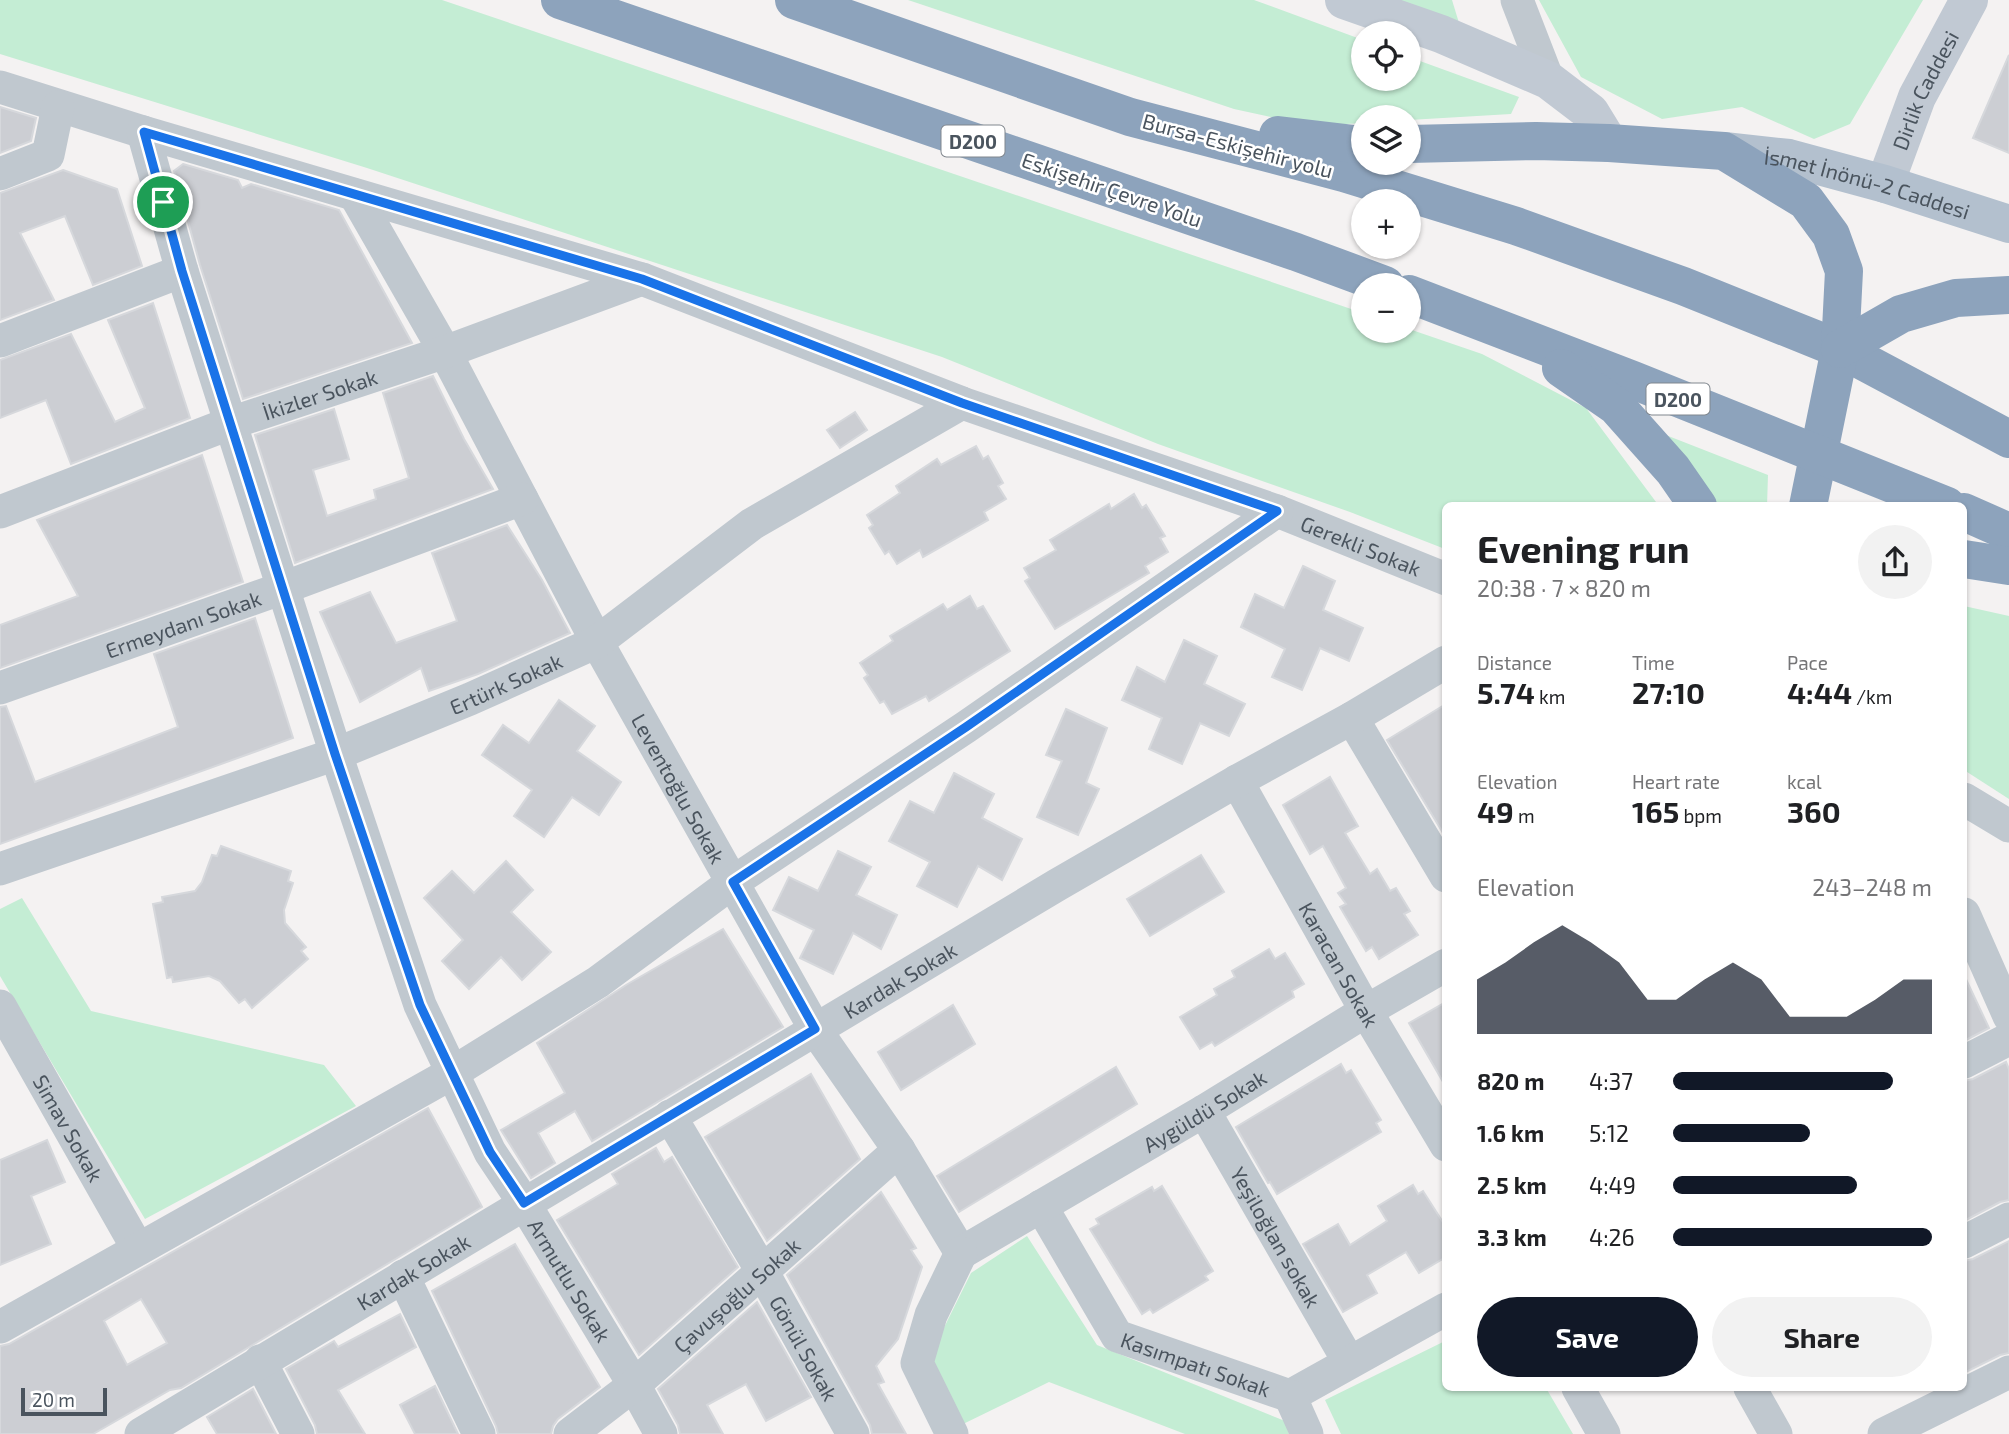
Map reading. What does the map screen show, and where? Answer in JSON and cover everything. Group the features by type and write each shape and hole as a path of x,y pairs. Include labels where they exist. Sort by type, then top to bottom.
{"highway":[{"name":"Eskişehir Çevre Yolu","path":"561,0 1353,273"},
{"name":"Bursa-Eskişehir yolu","path":"794,0 1130,117 1344,173 1516,226 1683,286 1840,349"},
{"path":"1130,117 1351,144"},
{"path":"1421,144 1536,141 1724,151 1806,201 1831,235 1844,271 1840,349 1809,502"},
{"path":"1840,349 1901,314 1956,298 2009,295"},
{"name":"D200","path":"1421,299 1937,502"},
{"path":"1521,337 1616,407 1674,470 1695,502"},
{"path":"1840,349 2009,439"},
{"path":"1967,513 2009,532"},
{"path":"1967,559 2009,566"}],"main road":[{"name":"İsmet İnönü-2 Caddesi","path":"1724,151 1789,158 1885,184 2009,224"}],"street":[{"path":"1344,0 1441,34 1548,80 1590,112 1609,143"},
{"path":"1517,0 1548,80"},
{"name":"Dirlik Caddesi","path":"1885,184 1917,97 1969,0"},
{"name":"Gerekli Sokak","path":"0,88 642,279 962,403 1277,511 1442,577"},
{"path":"0,174 48,155 58,107"},
{"name":"Armutlu Sokak","path":"144,132 182,271 335,754 420,1005 490,1152 524,1203 661,1434"},
{"path":"355,195 445,352 523,499"},
{"path":"0,341 182,271"},
{"name":"İkizler Sokak","path":"0,512 231,423 445,352 642,279"},
{"name":"Ertürk Sokak","path":"0,869 335,754 470,699 597,642 752,524 962,403"},
{"name":"Ermeydanı Sokak","path":"0,688 283,589 523,499"},
{"name":"Leventoğlu Sokak","path":"523,499 597,642 815,1029 899,1150 961,1253"},
{"path":"0,1327 452,1073 598,982 733,882 966,727 1277,511"},
{"name":"Kardak Sokak","path":"141,1434 815,1029 1237,781 1352,718 1442,664"},
{"path":"1352,718 1442,869"},
{"name":"Karacan Sokak","path":"1237,781 1442,1140"},
{"path":"1967,801 2009,826"},
{"path":"1967,921 2009,1016"},
{"name":"Aygüldü Sokak","path":"961,1253 1442,967"},
{"name":"Simav Sokak","path":"0,1006 138,1249"},
{"path":"1967,1060 2009,1039"},
{"name":"Yeşiloğlan sokak","path":"1204,1111 1349,1362"},
{"name":"Gönül Sokak","path":"670,1116 762,1271 853,1434"},
{"name":"Çavuşoğlu Sokak","path":"570,1434 634,1385 899,1150"},
{"name":"Kasımpatı Sokak","path":"1041,1206 1117,1336 1290,1396 1442,1311"},
{"path":"1967,1240 2009,1219"},
{"path":"952,1434 916,1363 931,1315 961,1253"},
{"path":"403,1276 479,1434"},
{"path":"260,1361 298,1434"},
{"path":"1884,1434 2009,1372"},
{"path":"1580,1391 1604,1434"},
{"path":"1752,1391 1776,1434"},
{"path":"1290,1396 1307,1434"}],"green space":[{"path":"0,0 442,0 1351,309 1351,343 1421,343 1421,333 1482,354 1586,408 1656,502 1442,502 1442,548 1158,444 942,357 367,168 0,54"},
{"path":"908,0 1254,0 1351,36 1351,91 1421,91 1421,61 1519,97 1511,114 1421,119 1421,105 1351,105 1351,124 1313,126 1234,109"},
{"path":"1392,0 1452,0 1459,23"},
{"path":"1539,0 1923,0 1850,124 1814,139 1742,107 1662,119 1581,77"},
{"path":"1653,430 1768,475 1767,502 1704,502"},
{"path":"1967,607 2009,616 2009,799 1967,772"},
{"path":"22,898 91,1011 324,1065 356,1106 145,1219 0,976 0,909"},
{"path":"1027,1236 1097,1345 1285,1421 1289,1434 1185,1434 1049,1382 959,1426 928,1360 971,1273"},
{"path":"1442,1342 1442,1391 1548,1391 1573,1434 1341,1434 1325,1400"}],"building":[{"path":"2009,55 2009,153 1973,138"},
{"path":"0,107 36,118 31,141 0,153"},
{"path":"183,164 238,180 242,188 251,184 339,210 412,343 243,399 200,265 174,171"},
{"path":"63,170 117,189 142,266 93,285 65,216 20,233 54,300 0,320 0,193"},
{"path":"153,303 190,418 71,464 46,400 0,418 0,360 71,334 115,422 145,408 108,320"},
{"path":"433,376 464,439 493,489 295,563 255,435 334,409 349,459 313,470 327,516 376,499 374,490 409,478 383,393"},
{"path":"855,412 867,430 840,448 827,430"},
{"path":"976,446 983,459 988,456 1003,483 998,486 1006,499 984,512 988,520 923,557 920,550 897,564 889,551 885,554 869,528 873,525 867,515 900,493 896,486 937,459 941,465"},
{"path":"202,455 243,582 0,668 0,625 78,596 37,520"},
{"path":"1134,494 1142,508 1146,505 1165,536 1160,538 1168,552 1145,566 1149,573 1055,629 1025,581 1030,578 1024,568 1056,550 1050,540 1109,504 1111,509"},
{"path":"507,525 542,580 570,633 478,674 429,691 421,668 360,702 320,612 370,592 396,643 457,621 432,553"},
{"path":"1303,566 1335,581 1323,610 1363,628 1349,661 1320,648 1302,690 1272,677 1285,649 1241,627 1255,594 1284,608"},
{"path":"970,596 977,609 983,606 1010,651 929,701 926,696 892,714 884,701 880,703 864,678 868,675 860,663 893,641 890,636 943,604 947,610"},
{"path":"255,618 293,738 0,844 0,707 6,706 35,782 178,727 154,654"},
{"path":"1184,640 1217,656 1204,684 1245,704 1229,736 1200,723 1182,764 1149,749 1162,718 1122,700 1137,667 1165,682"},
{"path":"559,700 595,726 577,751 621,782 599,815 572,797 544,837 514,816 532,790 482,755 503,725 529,743"},
{"path":"1442,706 1442,831 1387,740"},
{"path":"1066,709 1107,728 1086,783 1099,789 1078,835 1037,817 1062,761 1046,755"},
{"path":"954,773 994,794 982,818 1022,839 1002,880 978,866 957,907 917,886 930,862 889,841 910,801 934,813"},
{"path":"1330,777 1358,826 1345,833 1370,874 1377,869 1390,891 1396,888 1410,911 1404,914 1418,935 1379,959 1372,947 1366,951 1340,907 1346,904 1338,893 1346,888 1323,846 1310,854 1283,805"},
{"path":"221,846 291,871 288,881 293,883 284,910 285,923 306,947 301,951 308,959 252,1008 245,999 239,1003 220,981 209,976 173,982 172,977 167,978 153,904 163,902 162,897 195,891 202,882 212,855 217,856"},
{"path":"838,851 871,867 856,895 897,915 881,949 853,933 833,974 800,958 814,930 773,910 789,877 818,891"},
{"path":"1201,855 1224,892 1150,936 1127,899"},
{"path":"506,861 533,890 511,912 551,952 522,980 501,957 469,989 442,961 463,940 424,898 452,871 474,893"},
{"path":"723,929 783,1027 592,1141 575,1111 538,1133 555,1163 531,1178 501,1130 565,1093 537,1043 626,985"},
{"path":"1269,949 1275,959 1285,953 1304,984 1292,991 1294,997 1270,1012 1215,1046 1212,1042 1200,1049 1180,1017 1217,995 1214,989 1235,977 1232,971"},
{"path":"1967,981 1989,1028 1967,1039"},
{"path":"1442,1004 1442,1080 1409,1023"},
{"path":"953,1005 975,1044 901,1090 878,1052"},
{"path":"2006,1062 2009,1069 2009,1200 1967,1219 1967,1080"},
{"path":"1341,1064 1346,1073 1351,1070 1381,1120 1376,1123 1381,1132 1277,1194 1236,1127"},
{"path":"1116,1067 1137,1104 959,1212 937,1176"},
{"path":"811,1074 860,1159 767,1241 705,1137"},
{"path":"428,1108 482,1207 181,1388 170,1390 93,1434 0,1434 0,1346 9,1344","holes":["141,1299 167,1343 127,1365 104,1321"]},
{"path":"47,1140 65,1182 31,1196 51,1244 0,1265 0,1160"},
{"path":"656,1148 664,1162 672,1157 738,1267 639,1355 557,1220 618,1184 612,1174"},
{"path":"1413,1185 1418,1194 1423,1191 1442,1221 1442,1259 1419,1273 1406,1252 1367,1275 1377,1293 1343,1312 1303,1244 1338,1224 1350,1245 1387,1221 1378,1206"},
{"path":"1162,1186 1213,1271 1205,1276 1208,1280 1153,1313 1150,1309 1142,1314 1090,1229 1099,1224 1096,1219 1152,1187 1154,1191"},
{"path":"881,1192 916,1248 911,1250 922,1267 898,1339 876,1366 884,1382 878,1384 906,1434 872,1434 870,1425 787,1275"},
{"path":"2009,1241 2009,1353 1967,1372 1967,1260"},
{"path":"515,1244 600,1387 558,1419 551,1434 498,1434 432,1291"},
{"path":"757,1302 811,1397 766,1421 746,1384 707,1405 723,1434 680,1434 678,1425 658,1389"},
{"path":"400,1314 416,1347 338,1390 365,1434 317,1434 286,1369 334,1341 338,1347"},
{"path":"435,1386 458,1434 415,1434 400,1405"},
{"path":"253,1389 276,1434 217,1434 207,1417"}],"route":[{"path":"144,132 642,279 962,403 1277,511 966,727 733,882 815,1029 524,1203 490,1152 420,1005 335,754 182,271 163,202 144,132"}]}
